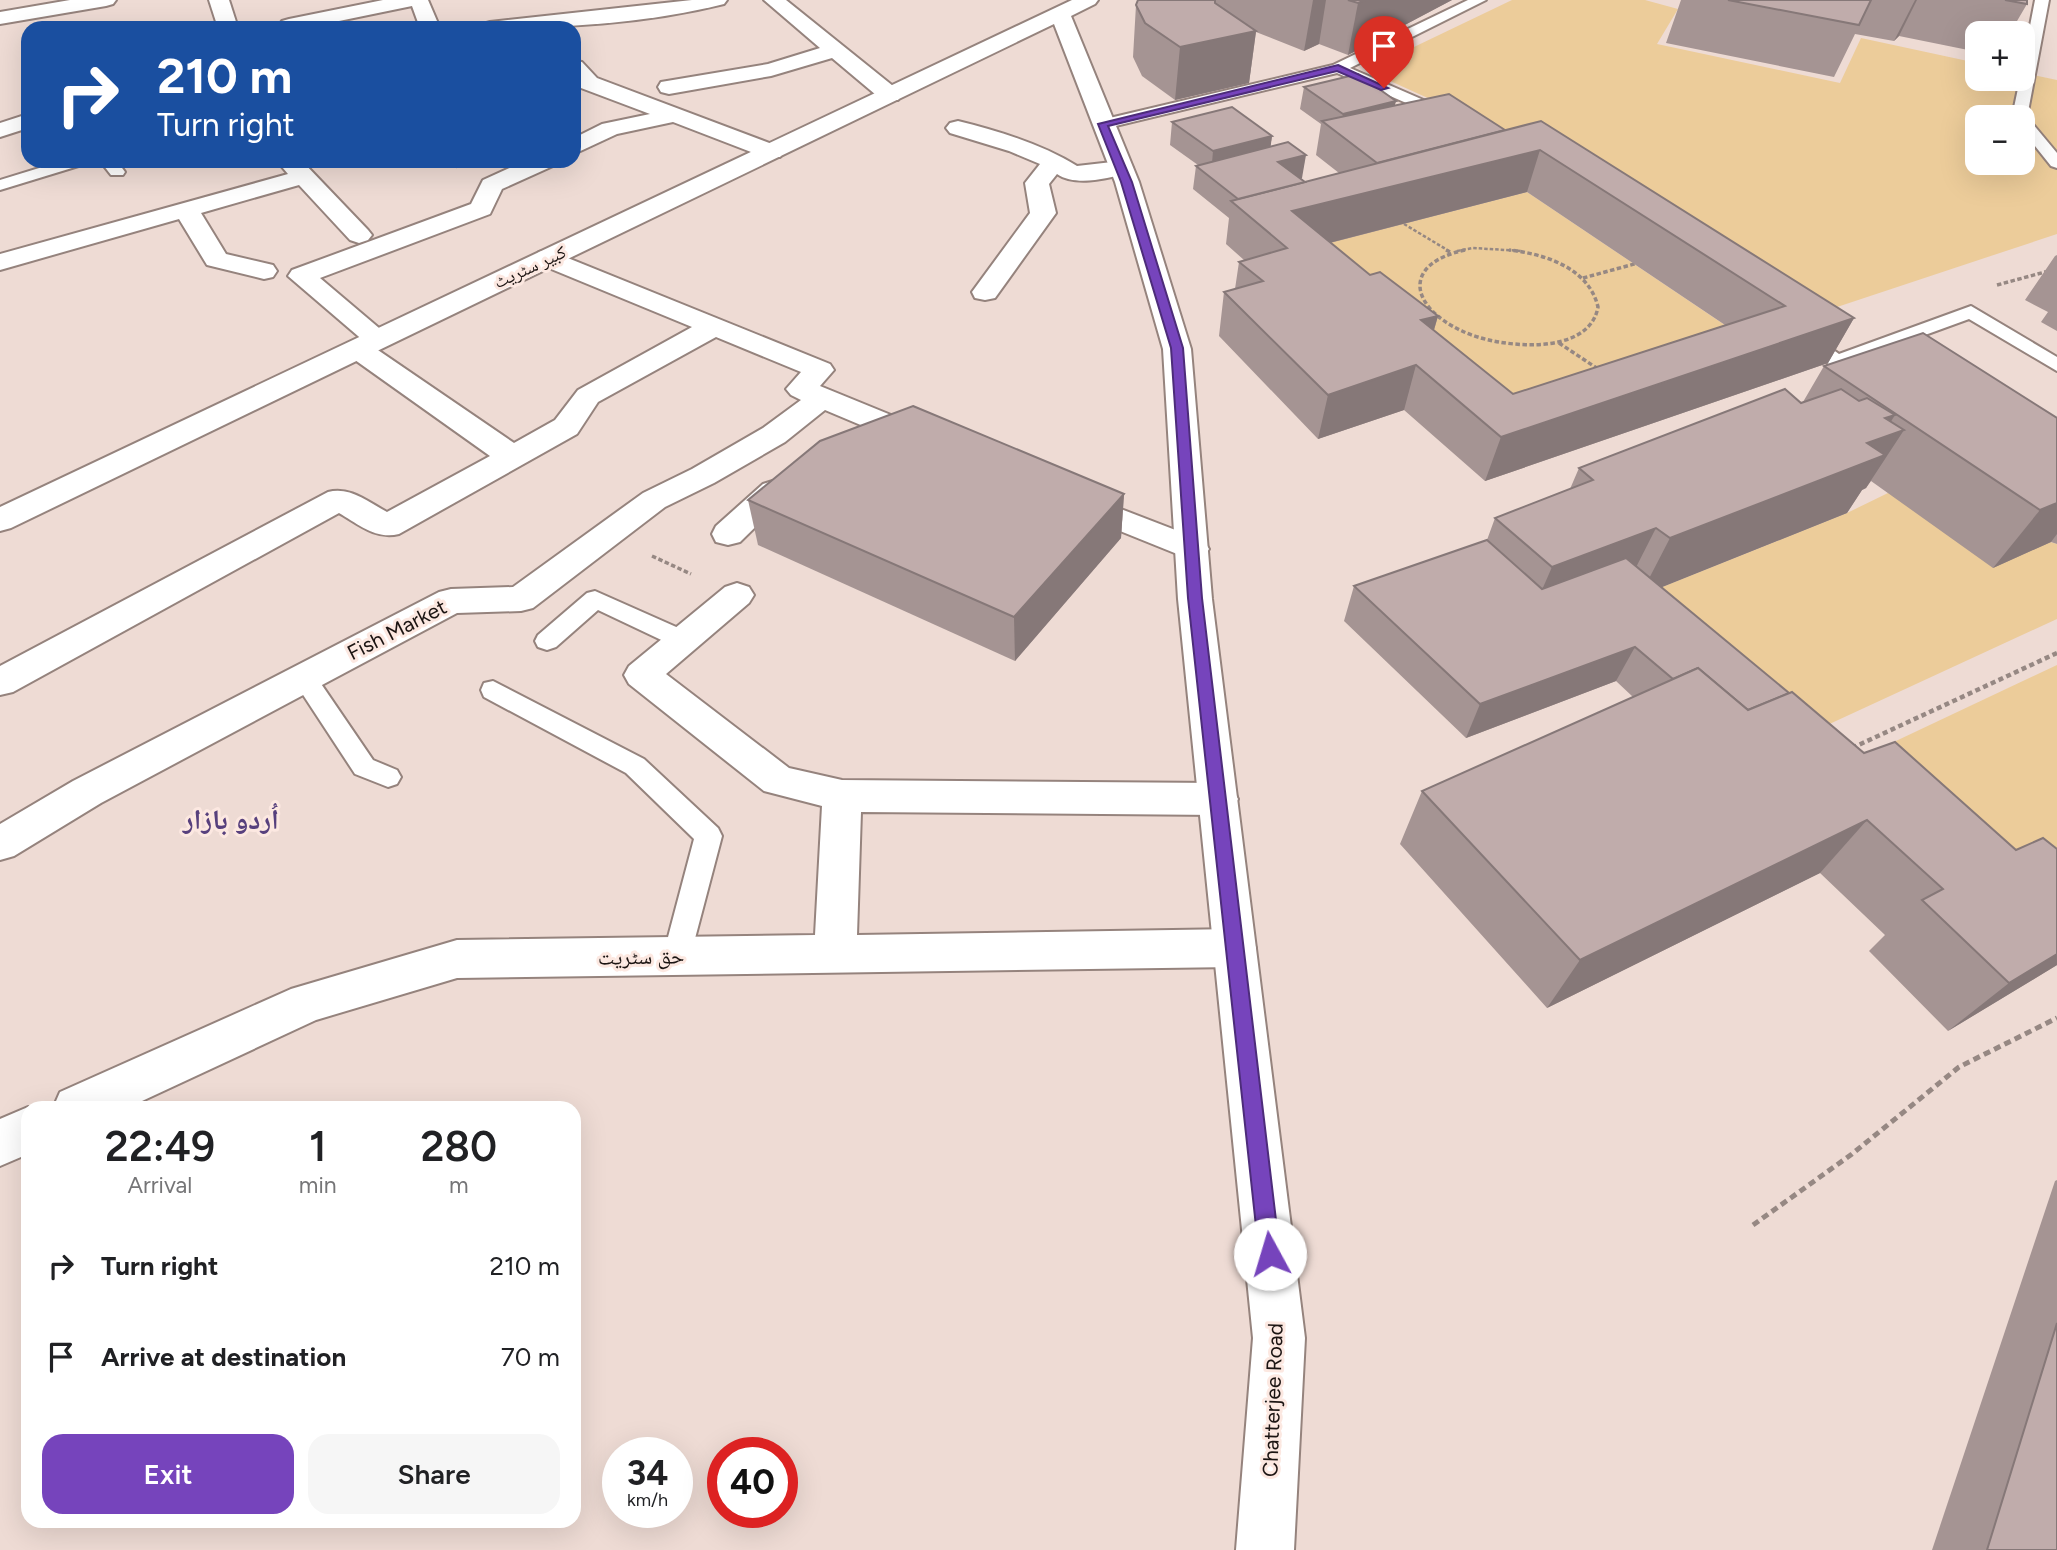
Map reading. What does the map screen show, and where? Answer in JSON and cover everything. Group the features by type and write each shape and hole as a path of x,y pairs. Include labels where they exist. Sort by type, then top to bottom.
{"street":[{"path":"0,18 106,0"},
{"path":"219,0 226,21"},
{"path":"313,21 415,0 423,6 428,21"},
{"path":"560,21 679,9 717,0"},
{"path":"774,0 890,95"},
{"name":"کبیر سٹریٹ","path":"0,520 1074,7"},
{"name":"Chatterjee Road","path":"1074,7 1103,124 1121,168 1177,348 1192,549 1279,1338 1265,1550"},
{"path":"669,87 771,70 836,50"},
{"path":"581,74 589,83 772,152"},
{"path":"581,144 610,129 676,115"},
{"path":"0,130 21,123"},
{"path":"958,128 1001,140 1055,161 1073,174 1121,168"},
{"path":"985,292 1043,214 1037,183 1055,161"},
{"path":"513,457 368,344 301,276 481,209 492,185 530,168"},
{"path":"0,262 186,210 295,169 359,235"},
{"path":"186,210 216,259 264,271"},
{"path":"548,258 820,370 801,389 935,444 885,452"},
{"path":"0,682 339,499 387,526 566,427 588,396 715,326"},
{"name":"Fish Market","path":"0,844 88,792 451,601 521,599 653,500 704,476 774,435 822,398"},
{"path":"728,534 774,491 824,474"},
{"path":"1051,492 1192,549"},
{"path":"737,595 642,675 778,780 842,796 1218,799"},
{"path":"835,954 842,796"},
{"name":"حق سٹریت","path":"91,1101 307,1003 457,959 1235,948"},
{"path":"0,1143 21,1133"}],"lane":[{"path":"1103,124 1338,68 1479,0"},
{"path":"2024,105 2042,0"},
{"path":"1338,68 1460,121"},
{"path":"2035,135 2057,163"},
{"path":"0,185 56,168"},
{"path":"1791,329 1837,361 1971,312 2057,365"},
{"path":"547,641 595,599 683,640"},
{"path":"304,678 363,767 388,777"},
{"path":"493,690 635,766 708,836 678,956"}],"path":[{"path":"1404,224 1450,253"},
{"path":"1473,248 1527,252 1553,261 1582,278 1592,288 1600,304 1596,321 1582,334 1558,342 1528,345 1495,341 1464,332 1439,318 1424,303 1418,288 1421,274 1432,262 1450,253 1473,248"},
{"path":"1582,278 1644,261"},
{"path":"1971,312 1983,289 2045,272 2057,274"},
{"path":"1428,322 1439,318"},
{"path":"1558,342 1601,371"},
{"path":"606,535 737,595"},
{"path":"1844,751 2057,653"},
{"path":"1753,1225 1852,1154 1959,1067 2057,1018"}],"shaded area":[{"path":"1512,0 1645,0 1678,9 1657,44 1840,83 1861,38 1965,60 1965,91 2035,91 2035,75 2057,80 2057,234 1819,313 1556,156 1366,70"},
{"path":"1527,192 1762,350 1497,439 1285,254"},
{"path":"1888,493 2057,544 2057,619 1784,745 1622,603 1847,513"},
{"path":"2057,665 2057,954 1826,774"}],"building":[{"path":"1138,0 1215,0 1215,3 1256,31 1180,47 1145,23 1136,5"},
{"path":"1728,0 1871,0 1859,25"},
{"path":"2005,0 2027,0 2027,4"},
{"path":"1358,74 1396,101 1343,114 1304,87"},
{"path":"1449,94 1505,130 1377,163 1322,121"},
{"path":"1232,107 1272,136 1213,151 1172,122"},
{"path":"1541,121 1854,318 1501,437 1416,365 1328,395 1224,292 1263,281 1239,262 1287,248 1231,201","holes":["1540,150 1785,306 1513,394 1421,320 1438,316 1380,272 1370,275 1292,211"]},
{"path":"1288,142 1306,155 1278,162 1305,182 1238,199 1196,166"},
{"path":"1923,333 2057,418 2057,503 2040,510 1824,366"},
{"path":"1785,389 1801,403 1841,389 1859,401 1867,398 1895,415 1885,418 1904,430 1867,443 1885,455 1670,538 1656,528 1552,567 1495,518 1593,480 1579,468"},
{"path":"913,406 1124,494 1014,617 748,500 820,441"},
{"path":"1487,540 1542,589 1626,558 1789,693 1748,710 1698,668 1673,679 1635,647 1480,704 1354,586"},
{"path":"1698,668 1748,710 1792,692 1864,753 1895,742 2016,850 2043,838 2057,849 2057,954 2009,983 1922,900 1943,889 1867,820 1580,960 1422,791"},
{"path":"2057,1323 2057,1550 1987,1550"}],"district":[{"name":"اُردو بازار","path":"231,819"}],"route":[{"path":"1270,1254 1195,598 1177,348 1126,182 1103,124 1338,68 1384,88"}]}
